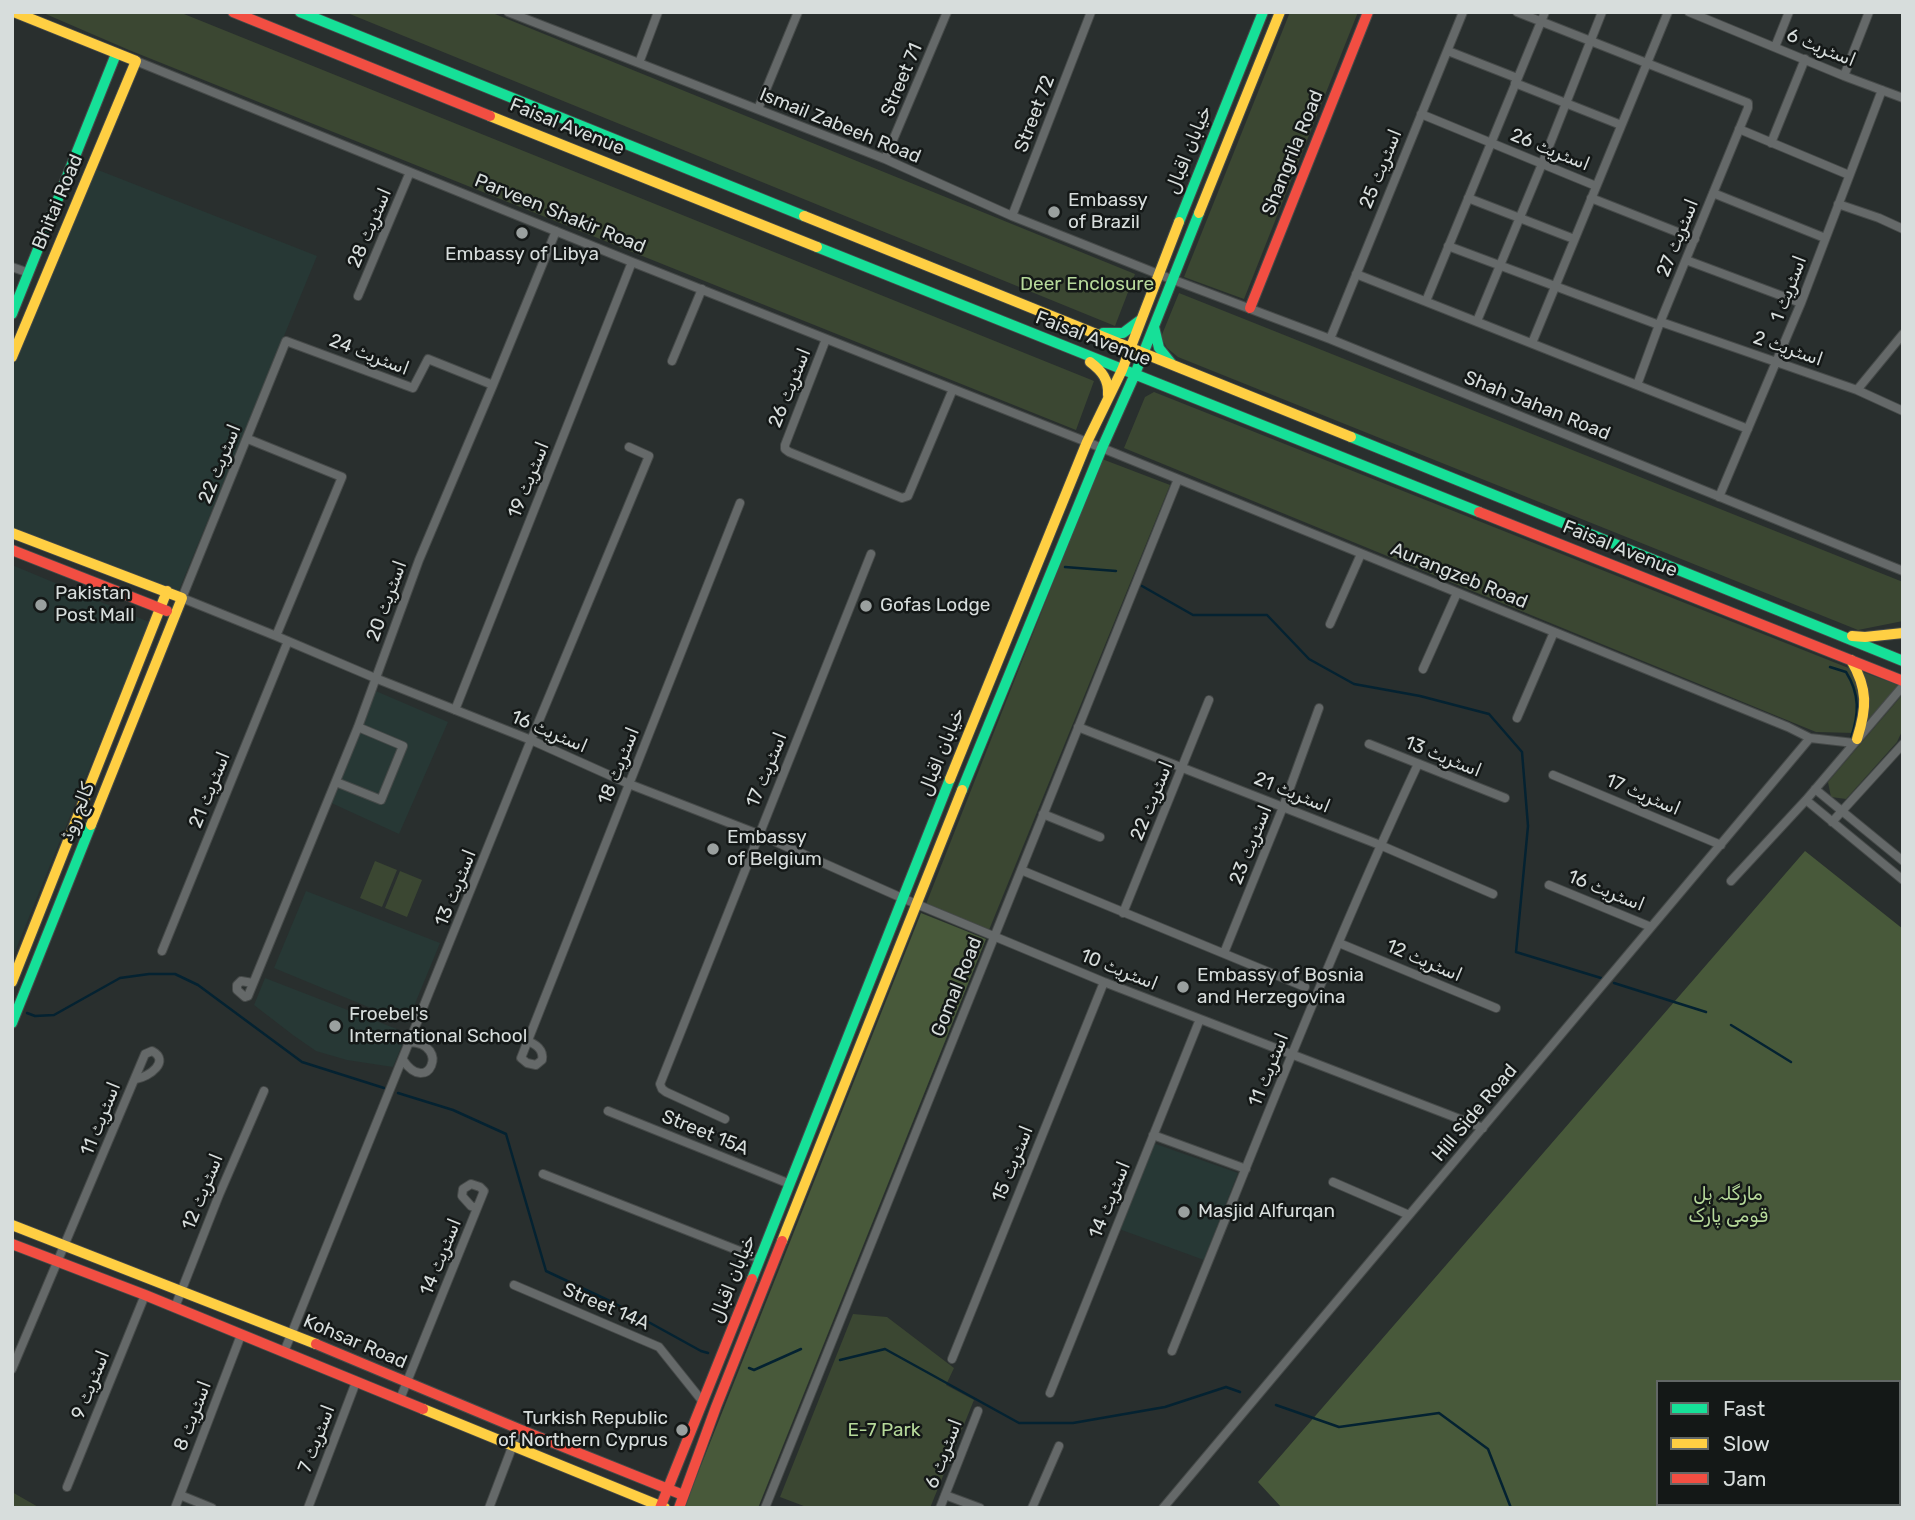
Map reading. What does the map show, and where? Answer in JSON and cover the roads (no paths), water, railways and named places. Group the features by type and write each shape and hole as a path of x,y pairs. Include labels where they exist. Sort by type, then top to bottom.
{"main road":[{"name":"Parveen Shakir Road","path":"13,12 136,61"},
{"name":"Faisal Avenue","path":"233,12 1074,351 1850,659 1903,683"},
{"name":"Faisal Avenue","path":"301,12 497,94 1903,661"},
{"path":"292,36 306,27 301,12"},
{"name":"خیابان اقبال","path":"679,1508 716,1407 1095,445 1105,406 1122,370 1157,274 1263,12"},
{"name":"خیابان اقبال","path":"662,1507 666,1488 703,1402 902,898 1095,445 1118,412 1144,353 1280,12"},
{"name":"Shangrila Road","path":"1250,308 1368,12"},
{"path":"325,48 317,33 332,25"},
{"name":"Bhitai Road","path":"12,314 116,54"},
{"name":"Bhitai Road","path":"12,357 136,61"},
{"path":"1085,330 1119,335 1129,331 1141,319"},
{"path":"1154,326 1159,348 1174,365"},
{"path":"1074,351 1104,374 1109,391 1105,406"},
{"path":"1118,412 1133,393 1142,387 1153,384 1167,387"},
{"path":"12,533 182,598"},
{"path":"12,550 176,614"},
{"name":"کالج روڈ","path":"12,982 167,591"},
{"name":"کالج روڈ","path":"12,1023 182,598"},
{"path":"1838,635 1865,637 1903,632"},
{"path":"1850,659 1859,673 1866,703 1855,741"},
{"name":"Kohsar Road","path":"12,1225 292,1334 683,1495"},
{"name":"Kohsar Road","path":"12,1244 175,1307 662,1507"}],"street":[{"name":"Ismail Zabeeh Road","path":"508,12 885,159 1012,216 1157,274"},
{"path":"639,63 658,12"},
{"path":"758,109 798,12"},
{"name":"Street 71","path":"885,159 947,12"},
{"name":"Street 72","path":"1012,216 1091,12"},
{"name":"اسٹریٹ 25","path":"1330,339 1463,12"},
{"path":"1517,12 1647,63"},
{"path":"1426,301 1545,12"},
{"path":"1476,321 1542,164 1601,12"},
{"path":"1532,343 1668,12"},
{"name":"اسٹریٹ 6","path":"1689,12 1702,15 1844,76 1903,97"},
{"path":"1775,47 1789,12"},
{"path":"1844,76 1869,12"},
{"path":"1448,51 1621,125"},
{"path":"1772,143 1805,59"},
{"name":"Parveen Shakir Road","path":"136,61 632,262 1095,445"},
{"name":"اسٹریٹ 27","path":"1637,385 1748,108 1748,103 1647,63"},
{"name":"اسٹریٹ 1","path":"1719,497 1801,303 1882,90"},
{"name":"اسٹریٹ 26","path":"1421,114 1596,186"},
{"path":"1739,129 1849,175"},
{"name":"اسٹریٹ 28","path":"358,296 410,172"},
{"path":"1713,193 1825,238"},
{"path":"1468,198 1574,239"},
{"name":"اسٹریٹ 26","path":"1591,198 1695,239"},
{"path":"1838,204 1903,229"},
{"name":"اسٹریٹ 20","path":"253,983 358,727 419,559 556,231"},
{"name":"اسٹریٹ 2","path":"1448,246 1660,323 1857,390 1903,411"},
{"path":"1686,260 1801,303"},
{"name":"اسٹریٹ 19","path":"455,710 632,262"},
{"path":"12,267 29,273"},
{"name":"Shah Jahan Road","path":"1157,274 1330,339 1903,571"},
{"path":"1356,274 1748,429"},
{"path":"672,361 702,289"},
{"path":"1857,390 1903,334"},
{"name":"اسٹریٹ 26","path":"826,339 785,449 889,493 906,498 953,389"},
{"name":"اسٹریٹ 24","path":"286,341 413,388 425,360 430,359 493,385"},
{"name":"اسٹریٹ 22","path":"182,598 286,341"},
{"path":"248,439 342,477 276,636"},
{"name":"Aurangzeb Road","path":"1095,445 1810,738 1855,741"},
{"name":"اسٹریٹ 13","path":"284,1352 531,740 649,456 629,447"},
{"name":"Gomal Road","path":"765,1508 1178,479"},
{"name":"اسٹریٹ 18","path":"527,1041 740,503"},
{"name":"اسٹریٹ 17","path":"725,1119 675,1097 662,1089 660,1084 872,554"},
{"path":"1330,624 1361,554"},
{"path":"1423,669 1457,593"},
{"name":"اسٹریٹ 16","path":"182,598 531,740 629,784 758,834 902,898"},
{"path":"1517,718 1554,632"},
{"name":"اسٹریٹ 21","path":"162,951 288,641"},
{"path":"1731,881 1806,800 1903,683"},
{"name":"اسٹریٹ 22","path":"1123,913 1209,700"},
{"name":"اسٹریٹ 23","path":"1224,953 1283,807 1319,708"},
{"path":"336,782 382,800 403,746 358,727"},
{"name":"اسٹریٹ 21","path":"1078,727 1380,845 1493,894"},
{"name":"Hill Side Road","path":"1163,1508 1810,738"},
{"name":"اسٹریٹ 13","path":"1369,744 1505,798"},
{"path":"1832,822 1903,744"},
{"name":"اسٹریٹ 11","path":"1172,1352 1292,1055 1380,845 1418,764"},
{"name":"اسٹریٹ 17","path":"1553,775 1721,845"},
{"path":"1815,789 1903,861"},
{"path":"1806,800 1903,880"},
{"path":"1043,814 1100,837"},
{"path":"1021,870 1305,987"},
{"name":"اسٹریٹ 16","path":"1549,885 1651,927"},
{"name":"اسٹریٹ 10","path":"902,898 1104,982 1482,1128"},
{"name":"اسٹریٹ 12","path":"1339,943 1496,1008"},
{"name":"اسٹریٹ 15","path":"952,1359 1104,982"},
{"name":"اسٹریٹ 14","path":"1050,1393 1200,1019"},
{"path":"403,1060 416,1073 424,1073 432,1066 432,1055 428,1048 410,1042"},
{"name":"اسٹریٹ 11","path":"65,1246 145,1054 152,1051 157,1053 160,1061 155,1068 142,1078 136,1079"},
{"name":"اسٹریٹ 12","path":"175,1307 240,1143 264,1091"},
{"name":"Street 15A","path":"608,1111 790,1184"},
{"path":"1153,1135 1246,1170"},
{"path":"543,1174 760,1259"},
{"path":"1333,1182 1409,1215"},
{"name":"اسٹریٹ 14","path":"407,1383 484,1191 471,1184 463,1189 462,1196 465,1200 477,1209"},
{"path":"12,1369 65,1246"},
{"name":"Street 14A","path":"514,1285 659,1347 703,1402"},
{"name":"اسٹریٹ 9","path":"67,1487 145,1295"},
{"name":"اسٹریٹ 8","path":"175,1508 241,1335"},
{"name":"اسٹریٹ 7","path":"308,1508 356,1382"},
{"path":"400,1399 407,1383"},
{"name":"اسٹریٹ 6","path":"940,1508 978,1411"},
{"path":"489,1508 519,1429"},
{"path":"1031,1508 1059,1446"},
{"path":"945,1494 981,1508"},
{"path":"180,1495 212,1508"}],"waterway":[{"path":"1065,567 1116,571"},
{"path":"1142,586 1193,615 1267,615 1309,659 1354,684 1420,696 1489,714 1522,752 1528,826 1516,952 1601,978"},
{"path":"1830,667 1846,672 1854,688 1857,712 1851,738"},
{"path":"27,1013 35,1016 54,1015 120,978 175,974 198,985 302,1062 384,1088"},
{"path":"1614,983 1706,1012"},
{"path":"1731,1025 1791,1062"},
{"path":"398,1093 453,1110 506,1134 546,1271 614,1303 708,1353"},
{"path":"749,1368 754,1370 801,1349"},
{"path":"840,1360 885,1349 1019,1423 1073,1423 1165,1407 1226,1387 1240,1392"},
{"path":"1276,1405 1339,1427 1439,1413 1488,1449 1511,1508"}],"place":[{"name":"Embassy of Brazil","path":"1054,212"},
{"name":"Embassy of Libya","path":"522,233"},
{"name":"Pakistan Post Mall","path":"41,605"},
{"name":"Gofas Lodge","path":"866,606"},
{"name":"Embassy of Belgium","path":"713,849"},
{"name":"Embassy of Bosnia and Herzegovina","path":"1183,987"},
{"name":"Froebel's International School","path":"335,1026"},
{"name":"Masjid Alfurqan","path":"1184,1212"},
{"name":"Turkish Republic of Northern Cyprus","path":"682,1430"}],"park label":[{"name":"Deer Enclosure","path":"1087,285"},
{"name":"مارگلہ ہل قومی پارک","path":"1728,1206"},
{"name":"E-7 Park","path":"884,1431"}]}
